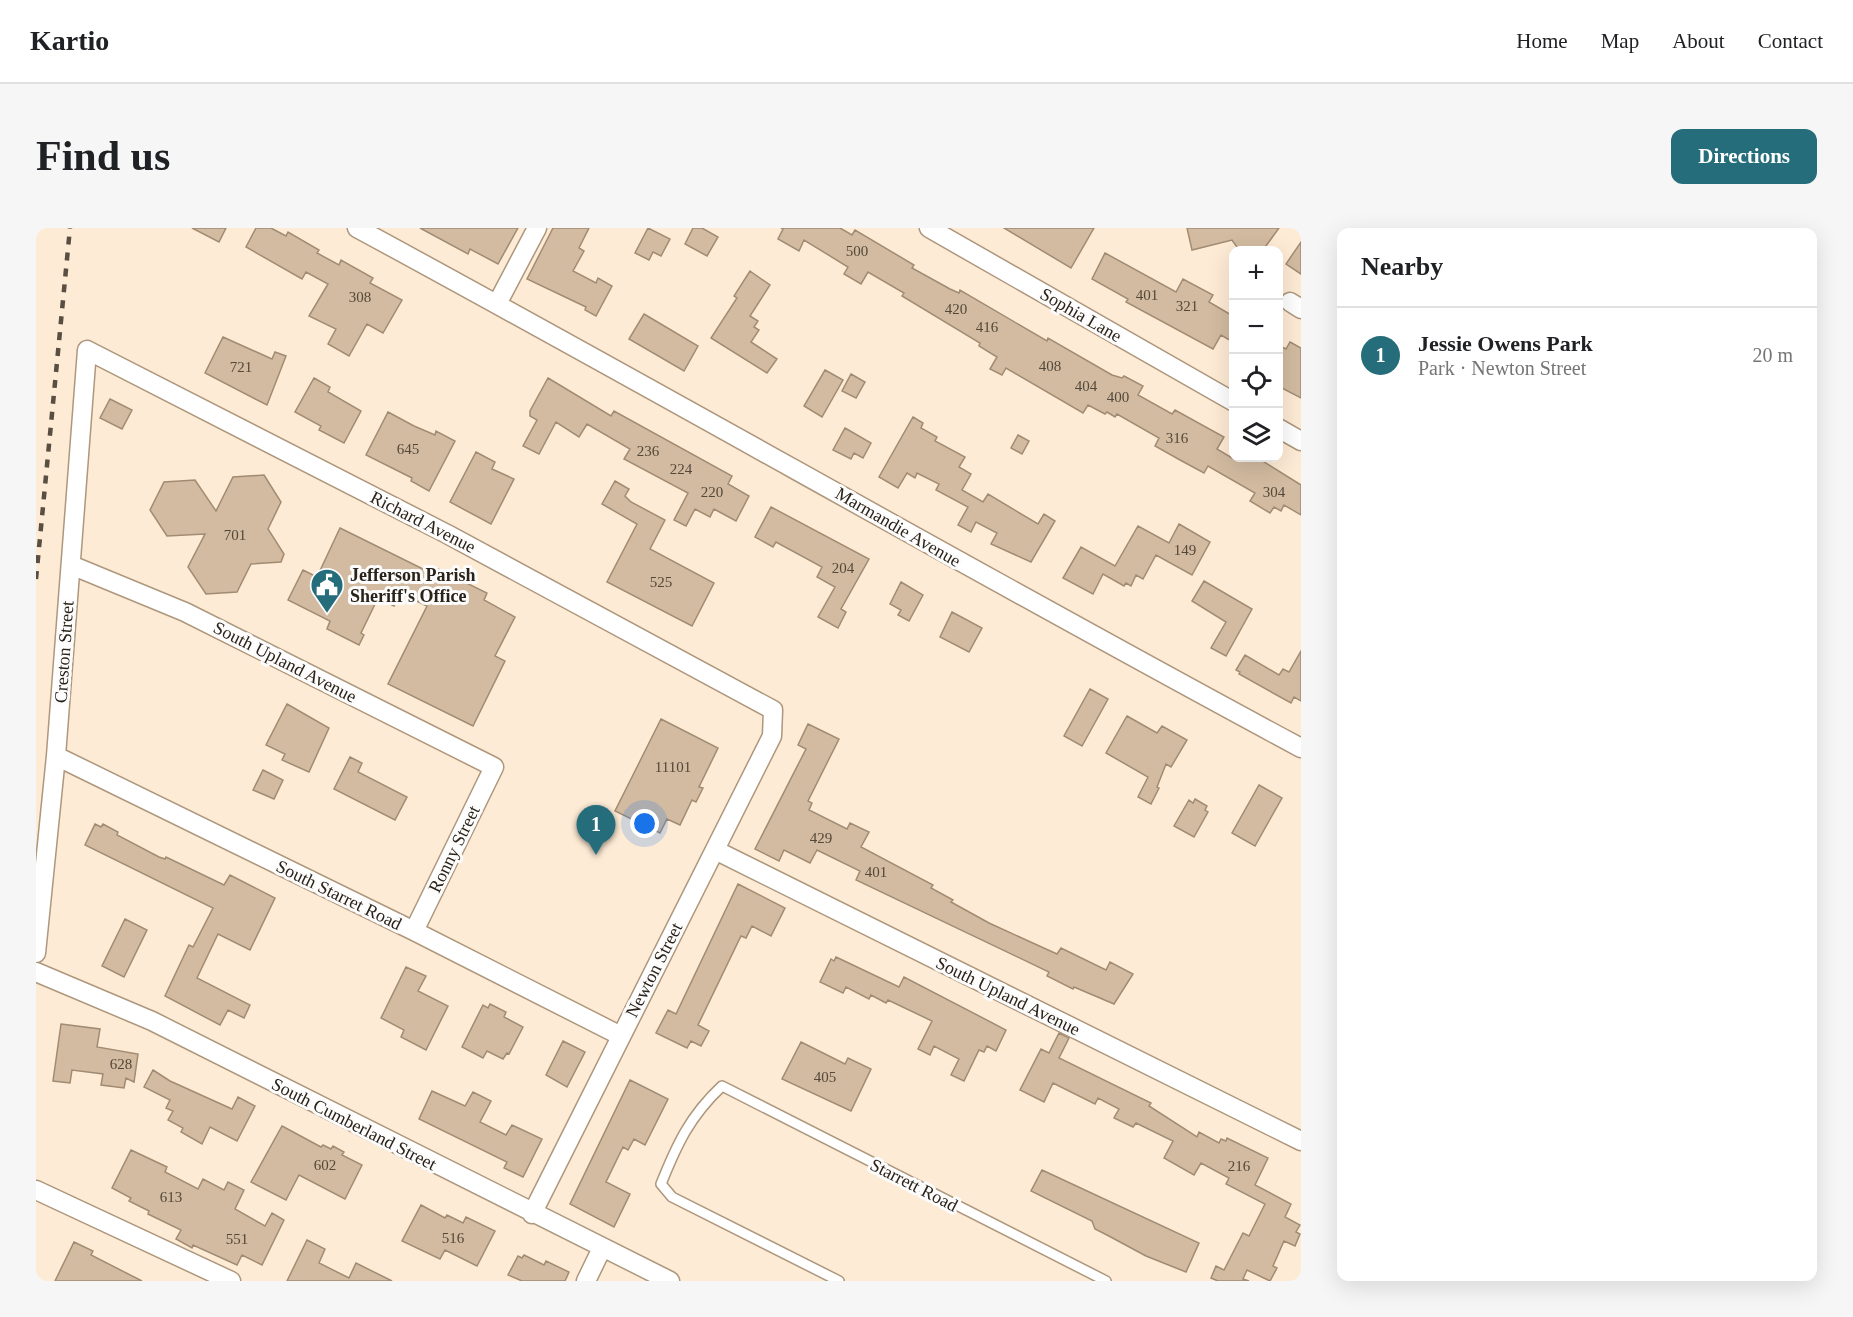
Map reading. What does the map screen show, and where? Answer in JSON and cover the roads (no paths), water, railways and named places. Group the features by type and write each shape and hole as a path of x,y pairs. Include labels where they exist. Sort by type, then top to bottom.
{"street":[{"name":"Marmandie Avenue","path":"357,228 791,466 1066,622 1301,748"},
{"path":"496,304 537,228"},
{"name":"Sophia Lane","path":"928,228 1229,400"},
{"name":"Creston Street","path":"36,953 56,756 87,350"},
{"name":"Richard Avenue","path":"87,350 447,534 773,710 773,725"},
{"path":"1283,431 1301,441"},
{"name":"South Upland Avenue","path":"71,565 185,612 494,767"},
{"name":"Newton Street","path":"532,1214 772,736 773,725"},
{"name":"South Starret Road","path":"56,756 414,931 621,1036"},
{"name":"Ronny Street","path":"414,931 494,767"},
{"name":"South Upland Avenue","path":"715,850 1301,1141"},
{"name":"South Cumberland Street","path":"36,972 152,1021 532,1214 670,1281"},
{"path":"36,1190 231,1281"},
{"path":"586,1281 602,1248"}],"lane":[{"name":"Starrett Road","path":"839,1281 672,1197 661,1184 684,1132 701,1106 722,1086 1106,1281"}],"railway":[{"path":"36,579 70,228"}],"place":[{"name":"Jefferson Parish Sheriff's Office","path":"327,614"},
{"name":"Jessie Owens Park","path":"596,855"}]}
